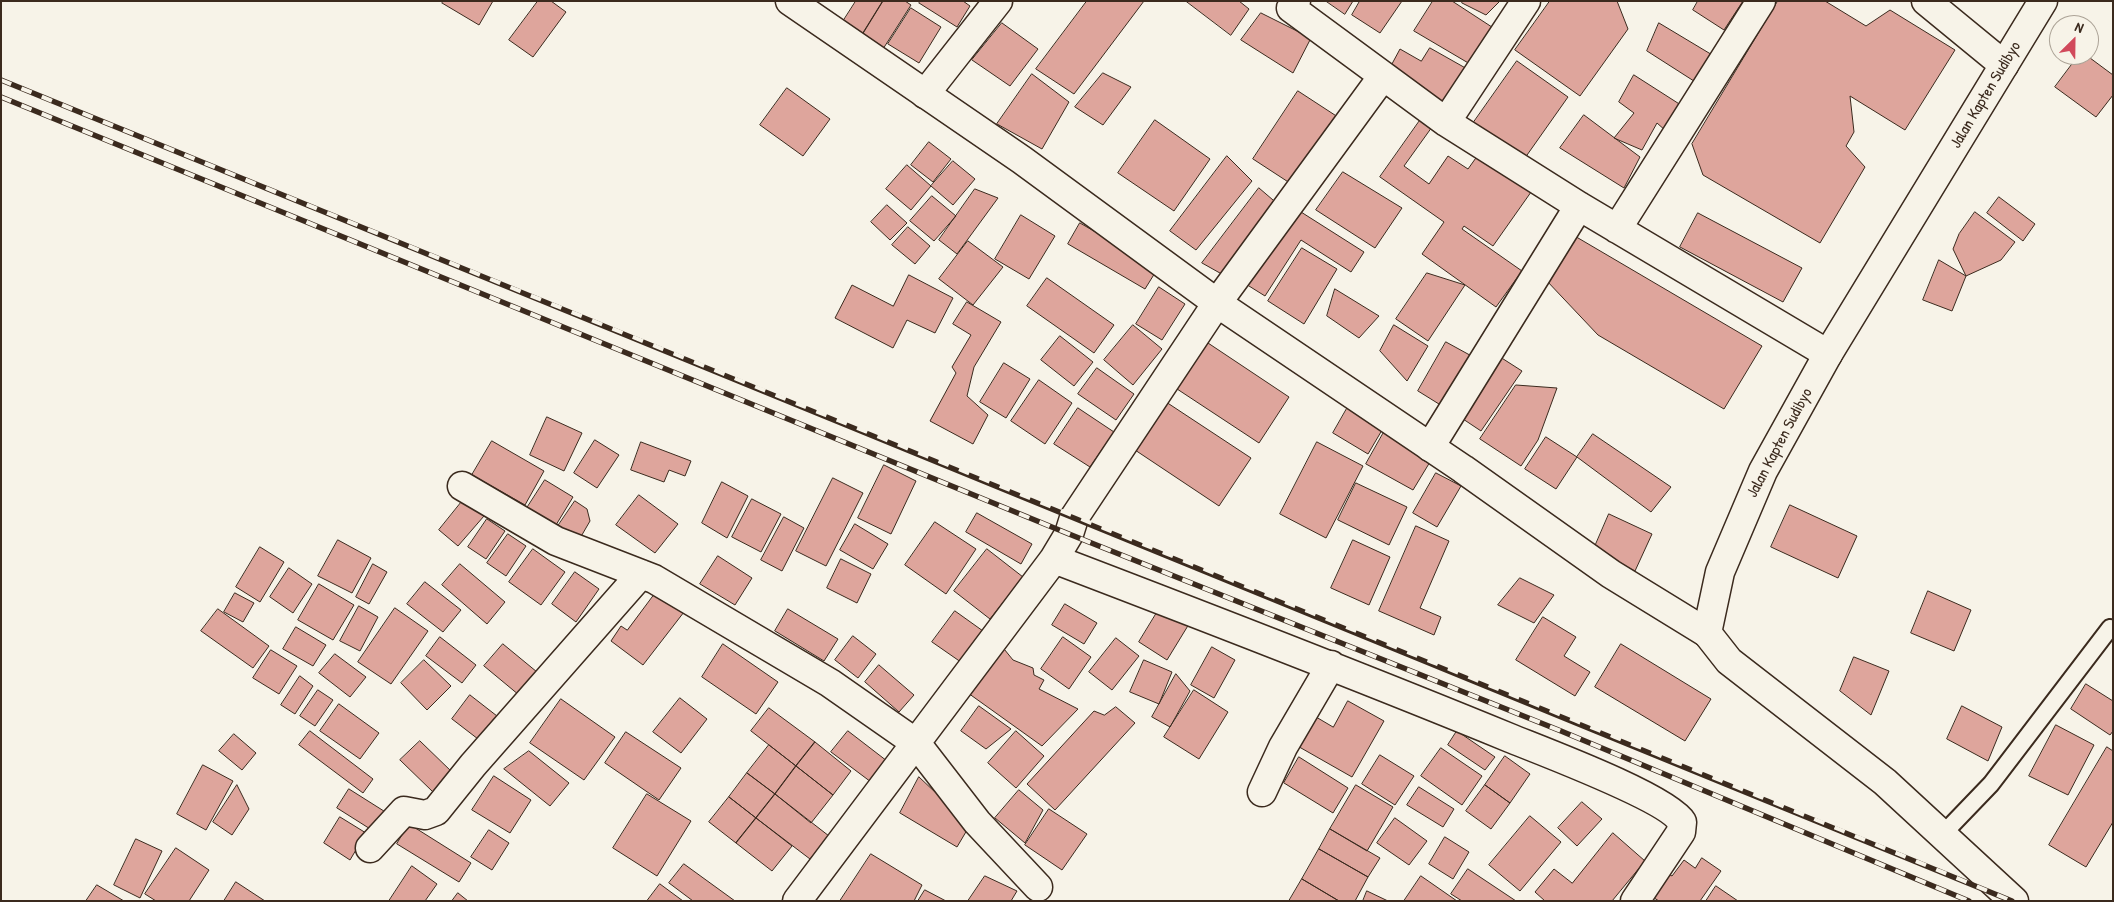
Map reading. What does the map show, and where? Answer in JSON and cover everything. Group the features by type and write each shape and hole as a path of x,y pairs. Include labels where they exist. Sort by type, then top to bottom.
{"street":[{"path":"790,1 1022,160 1217,304 1430,447 1612,574 1707,633 1729,661 1885,782 2014,901"},
{"path":"925,94 998,1"},
{"path":"1446,122 1526,1"},
{"path":"1616,229 1761,1"},
{"path":"1926,1 2004,65"},
{"name":"Jalan Kapten Sudibyo","path":"1707,633 1720,572 1764,471 1828,354 2043,1"},
{"path":"1290,4 1446,122 1616,229 1828,354"},
{"path":"797,901 1054,559 1069,534 1074,518 1217,304 1383,76"},
{"path":"1430,447 1579,206"},
{"path":"462,486 556,542 654,579 830,683 916,743 977,822 1038,887"},
{"path":"1054,559 1331,665 1600,774 1677,816 1683,826 1681,832 1635,901"},
{"path":"370,848 404,811 425,815 436,811 473,765 641,574"},
{"path":"1262,792 1284,747 1331,665"}],"lane":[{"path":"1942,835 1991,784 2110,628"}],"building":[{"path":"444,1 493,1 479,25 442,3"},
{"path":"538,1 551,1 566,12 533,57 509,40"},
{"path":"856,1 883,1 862,35 842,23"},
{"path":"883,1 905,1 911,5 883,49 862,35"},
{"path":"921,1 963,1 970,6 957,27 919,3"},
{"path":"1087,1 1144,1 1074,94 1036,69"},
{"path":"1186,1 1239,1 1249,9 1231,35"},
{"path":"1326,1 1353,1 1345,14"},
{"path":"1360,1 1402,1 1380,33 1352,15"},
{"path":"1433,1 1452,1 1498,31 1470,64 1414,31"},
{"path":"1463,1 1500,1 1486,15 1462,3"},
{"path":"1550,1 1617,1 1628,29 1580,96 1515,50"},
{"path":"1698,1 1743,1 1724,30 1693,10"},
{"path":"1778,1 1825,1 1866,26 1890,10 1955,50 1905,130 1850,96 1854,132 1846,146 1865,167 1820,243 1703,175 1692,144"},
{"path":"911,8 941,27 919,63 888,44"},
{"path":"1261,13 1311,38 1293,73 1241,40"},
{"path":"1002,23 1038,49 1010,86 972,60"},
{"path":"1659,23 1714,56 1697,83 1647,51"},
{"path":"1430,48 1469,70 1450,115 1386,75 1400,49 1421,61"},
{"path":"1517,61 1568,97 1520,165 1469,129"},
{"path":"2072,65 2099,65 2113,75 2113,95 2096,117 2055,87"},
{"path":"1103,73 1131,87 1103,125 1075,107"},
{"path":"1032,74 1069,102 1042,149 997,124"},
{"path":"1634,75 1684,107 1666,131 1657,123 1642,150 1614,138 1634,113 1619,102"},
{"path":"787,88 830,119 803,156 760,125"},
{"path":"1298,91 1344,121 1299,189 1253,159"},
{"path":"1584,115 1640,157 1624,188 1560,148"},
{"path":"1421,119 1432,127 1404,166 1429,184 1448,156 1468,169 1483,148 1536,185 1493,246 1464,226 1462,229 1522,271 1496,307 1422,254 1444,222 1380,177"},
{"path":"1155,120 1210,159 1174,211 1118,173"},
{"path":"929,142 951,159 933,182 911,165"},
{"path":"1227,156 1252,181 1196,250 1170,231"},
{"path":"953,161 975,179 953,205 931,186"},
{"path":"907,165 931,186 911,210 886,189"},
{"path":"1343,172 1402,208 1375,248 1316,210"},
{"path":"1259,188 1280,206 1227,277 1202,263"},
{"path":"975,189 998,198 957,254 939,240"},
{"path":"932,196 956,216 934,241 910,221"},
{"path":"1999,197 2035,224 2023,241 1987,213"},
{"path":"887,205 907,223 890,240 871,222"},
{"path":"1290,205 1364,252 1351,272 1301,240 1265,296 1241,281"},
{"path":"1975,212 2015,242 2001,260 1966,276 1953,249 1959,234"},
{"path":"1698,213 1802,268 1783,302 1680,247"},
{"path":"1021,215 1055,236 1029,279 995,259"},
{"path":"1080,223 1158,268 1145,289 1068,244"},
{"path":"908,227 930,246 915,264 892,245"},
{"path":"1573,235 1762,346 1724,409 1598,335 1546,280"},
{"path":"968,241 1003,267 973,305 939,279"},
{"path":"1302,248 1337,269 1304,324 1268,301"},
{"path":"1939,260 1966,276 1952,311 1923,300"},
{"path":"1427,273 1465,285 1428,341 1396,319"},
{"path":"909,275 953,298 935,333 907,320 893,348 835,318 852,285 893,306"},
{"path":"1047,278 1114,325 1094,353 1027,306"},
{"path":"1159,287 1185,304 1162,340 1136,324"},
{"path":"1335,289 1379,316 1359,338 1327,316"},
{"path":"967,302 1001,322 974,367 967,396 988,415 973,444 930,421 956,373 952,367 971,335 953,324"},
{"path":"1133,325 1162,349 1133,385 1104,360"},
{"path":"1394,325 1428,346 1407,381 1380,351"},
{"path":"1060,336 1093,362 1074,386 1041,360"},
{"path":"1202,339 1289,397 1259,443 1171,385"},
{"path":"1446,342 1477,359 1447,409 1418,391"},
{"path":"1497,355 1522,371 1481,431 1457,415"},
{"path":"1004,363 1030,379 1006,418 980,402"},
{"path":"1097,368 1134,394 1116,420 1078,394"},
{"path":"1039,380 1072,403 1045,444 1011,421"},
{"path":"1516,385 1557,388 1538,440 1521,466 1480,439"},
{"path":"1160,398 1251,458 1219,506 1129,446"},
{"path":"1349,405 1385,425 1368,454 1333,433"},
{"path":"1078,408 1114,432 1090,467 1054,444"},
{"path":"547,417 582,433 564,471 530,455"},
{"path":"1388,425 1436,452 1413,490 1366,464"},
{"path":"1593,434 1671,487 1651,512 1577,457"},
{"path":"1546,437 1577,457 1556,489 1525,469"},
{"path":"595,440 619,455 597,488 574,473"},
{"path":"492,441 544,471 525,505 472,475"},
{"path":"641,442 691,461 685,476 669,470 664,482 631,470"},
{"path":"1317,442 1363,466 1326,538 1280,514"},
{"path":"884,465 916,481 891,534 858,518"},
{"path":"1436,473 1461,486 1437,527 1413,513"},
{"path":"833,478 863,493 826,566 796,551"},
{"path":"545,480 573,497 556,525 527,508"},
{"path":"722,482 748,496 727,538 702,523"},
{"path":"1356,483 1407,507 1389,545 1338,520"},
{"path":"639,495 678,524 655,553 616,525"},
{"path":"464,499 484,516 458,546 439,530"},
{"path":"752,499 781,514 761,552 732,537"},
{"path":"575,501 587,509 590,521 579,540 558,526"},
{"path":"1790,505 1857,536 1838,578 1771,547"},
{"path":"977,513 1032,544 1021,564 966,532"},
{"path":"1609,514 1652,534 1635,571 1593,551"},
{"path":"784,517 804,528 782,571 761,560"},
{"path":"487,519 505,531 486,559 468,547"},
{"path":"935,522 976,549 946,594 905,565"},
{"path":"855,524 888,544 873,569 840,550"},
{"path":"1416,526 1449,541 1420,608 1441,617 1434,635 1379,611"},
{"path":"508,534 526,546 506,576 487,563"},
{"path":"338,540 371,558 352,593 318,576"},
{"path":"1353,540 1390,557 1369,605 1331,588"},
{"path":"260,547 284,562 260,602 236,587"},
{"path":"533,549 565,572 541,605 509,582"},
{"path":"987,549 1023,577 990,619 954,591"},
{"path":"718,556 752,578 735,605 700,584"},
{"path":"841,559 871,574 857,603 827,588"},
{"path":"373,564 387,572 369,604 356,597"},
{"path":"460,564 505,602 487,624 442,585"},
{"path":"289,568 312,584 293,613 270,597"},
{"path":"575,572 599,589 576,622 552,604"},
{"path":"1520,578 1554,595 1534,623 1498,605"},
{"path":"425,582 461,610 443,632 407,604"},
{"path":"319,584 354,605 333,640 298,620"},
{"path":"657,591 684,612 643,665 611,641 621,626 627,630"},
{"path":"1928,591 1971,610 1954,651 1911,633"},
{"path":"235,593 254,603 243,622 224,612"},
{"path":"1065,604 1097,623 1084,644 1052,625"},
{"path":"359,606 378,617 360,651 340,641"},
{"path":"1161,606 1189,624 1167,660 1139,642"},
{"path":"395,608 428,631 391,684 358,662"},
{"path":"218,609 269,646 253,668 201,631"},
{"path":"788,609 838,639 824,661 775,631"},
{"path":"955,611 990,636 968,667 932,642"},
{"path":"1543,617 1576,637 1564,656 1590,672 1575,696 1516,660"},
{"path":"296,627 326,645 313,666 283,649"},
{"path":"853,636 876,654 858,678 835,660"},
{"path":"440,637 476,665 462,683 426,656"},
{"path":"1063,637 1091,657 1069,689 1041,669"},
{"path":"1116,638 1139,656 1112,690 1089,672"},
{"path":"503,644 537,672 519,695 484,666"},
{"path":"723,644 778,682 756,714 702,677"},
{"path":"1000,644 1013,660 1033,668 1034,675 1044,680 1039,689 1078,709 1042,746 968,693"},
{"path":"1621,644 1711,699 1685,741 1595,687"},
{"path":"1212,647 1235,660 1214,698 1191,685"},
{"path":"271,650 297,666 279,694 253,678"},
{"path":"335,654 366,677 350,697 319,673"},
{"path":"1854,657 1889,671 1871,715 1840,691"},
{"path":"424,660 451,686 427,710 401,683"},
{"path":"1144,660 1172,672 1159,704 1130,692"},
{"path":"879,665 914,695 899,712 865,682"},
{"path":"1176,674 1190,691 1170,727 1152,717"},
{"path":"300,676 313,686 295,714 281,705"},
{"path":"2086,684 2113,701 2113,731 2110,735 2071,709"},
{"path":"318,690 333,700 315,726 300,716"},
{"path":"1194,690 1228,712 1199,759 1164,737"},
{"path":"470,695 497,716 478,739 452,719"},
{"path":"680,698 707,719 681,753 653,732"},
{"path":"561,699 615,737 584,780 530,743"},
{"path":"1348,701 1384,721 1352,777 1294,744 1311,714 1333,727"},
{"path":"339,704 379,733 360,759 320,731"},
{"path":"979,706 1011,729 986,749 961,731"},
{"path":"1962,706 2002,727 1988,761 1947,739"},
{"path":"1116,707 1135,723 1055,810 1027,784 1094,711 1104,715"},
{"path":"769,708 815,742 796,766 751,731"},
{"path":"2056,725 2094,745 2068,795 2029,776"},
{"path":"310,731 373,779 363,793 299,745"},
{"path":"848,731 887,761 871,782 831,752"},
{"path":"1016,731 1044,756 1016,788 988,763"},
{"path":"1457,731 1495,757 1485,770 1448,745"},
{"path":"626,732 681,768 659,800 605,763"},
{"path":"234,734 256,753 242,770 219,751"},
{"path":"420,741 452,772 433,792 400,760"},
{"path":"815,742 851,771 833,795 796,766"},
{"path":"769,745 796,766 775,794 747,773"},
{"path":"2107,747 2113,751 2113,822 2086,867 2049,845"},
{"path":"1441,748 1482,776 1462,805 1421,776"},
{"path":"529,751 569,783 550,806 504,769"},
{"path":"1380,755 1414,776 1395,805 1362,784"},
{"path":"1505,756 1530,774 1510,803 1485,785"},
{"path":"1299,757 1348,788 1333,813 1284,783"},
{"path":"203,765 233,781 206,830 177,814"},
{"path":"796,766 833,795 811,823 775,794"},
{"path":"747,773 775,794 756,818 729,797"},
{"path":"494,776 531,800 510,833 472,810"},
{"path":"919,777 970,825 957,847 900,813"},
{"path":"237,785 249,809 232,835 213,822"},
{"path":"1356,785 1393,807 1367,851 1330,829"},
{"path":"1485,785 1510,803 1491,829 1466,811"},
{"path":"1419,787 1454,809 1443,827 1407,805"},
{"path":"349,789 387,813 375,832 337,808"},
{"path":"1019,790 1043,810 1025,843 995,818"},
{"path":"647,794 691,821 657,876 613,848"},
{"path":"775,794 829,836 810,859 756,818"},
{"path":"729,797 756,818 736,843 709,822"},
{"path":"1582,802 1602,819 1577,846 1558,828"},
{"path":"1049,809 1087,834 1062,870 1025,845"},
{"path":"1530,816 1561,842 1520,891 1489,865"},
{"path":"340,817 366,833 350,860 324,843"},
{"path":"756,818 792,846 772,871 736,843"},
{"path":"1395,818 1427,841 1409,865 1377,843"},
{"path":"409,824 471,863 459,882 397,844"},
{"path":"1330,829 1380,858 1368,877 1319,849"},
{"path":"489,830 509,843 492,870 471,857"},
{"path":"1613,833 1645,861 1612,901 1545,901 1535,892 1554,869 1572,883"},
{"path":"1445,837 1469,852 1453,879 1429,864"},
{"path":"136,839 162,851 140,898 114,885"},
{"path":"176,848 209,870 189,901 156,901 145,894"},
{"path":"1319,849 1368,877 1355,901 1339,901 1302,879"},
{"path":"871,854 922,885 914,901 840,901"},
{"path":"1702,858 1721,871 1700,901 1659,901 1651,896 1667,873 1672,876 1684,860 1695,868"},
{"path":"684,864 735,901 693,901 669,883"},
{"path":"412,866 437,884 425,901 389,901"},
{"path":"1468,869 1516,901 1462,901 1451,894"},
{"path":"985,876 1017,891 1011,901 968,901"},
{"path":"1421,876 1457,901 1404,901"},
{"path":"1302,879 1339,901 1289,901"},
{"path":"236,882 265,901 224,901"},
{"path":"660,884 683,901 647,901"},
{"path":"97,885 124,901 86,901"},
{"path":"1716,886 1738,901 1706,901"},
{"path":"925,890 946,901 918,901"},
{"path":"1367,891 1388,901 1363,901"},
{"path":"458,893 468,901 452,901"}],"railway":[{"path":"1,80 1259,591 2012,901"},
{"path":"1,97 1069,534 1561,731 1969,901"}]}
